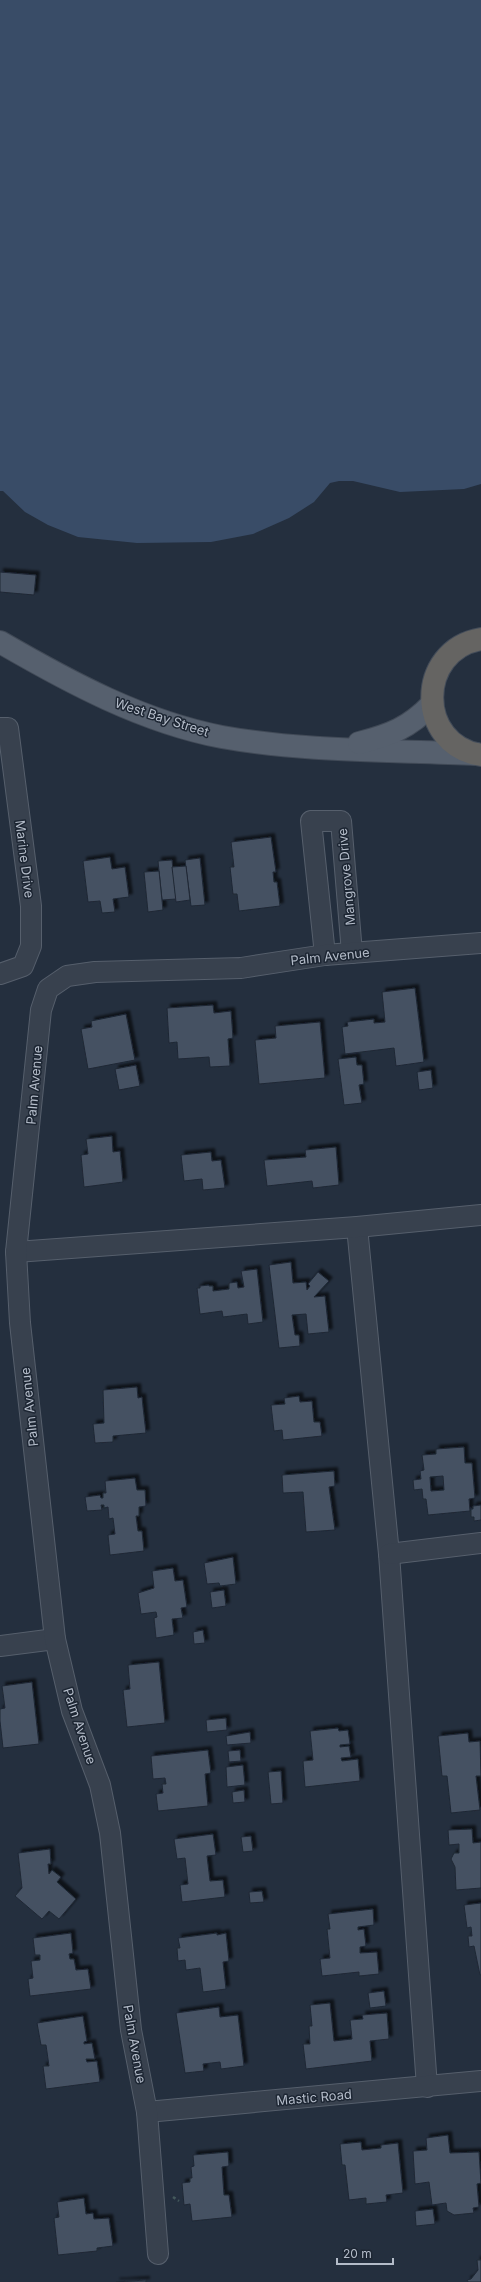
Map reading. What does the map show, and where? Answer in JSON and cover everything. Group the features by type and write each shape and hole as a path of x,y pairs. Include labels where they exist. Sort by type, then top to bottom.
{"highway":[{"name":"West Bay Street","path":"478,755 462,749 451,741 438,724 432,704 432,690 435,677 447,657 465,644 481,639"}],"main road":[{"name":"West Bay Street","path":"0,642 106,699 180,725 221,736 278,744 478,755"},
{"name":"West Bay Street","path":"338,748 382,737 406,727 432,704"}],"street":[{"name":"Marine Drive","path":"0,974 23,966 31,946 31,906 4,728"},
{"name":"Mangrove Drive","path":"325,955 311,821 341,821 352,954"},
{"name":"Palm Avenue","path":"158,2254 147,2112 131,2030 110,1833 100,1784 72,1711 55,1639 22,1338 16,1252 40,1010 48,988 67,976 95,972 241,968 325,955 481,943"},
{"path":"16,1252 357,1227 481,1215"},
{"path":"357,1227 389,1554 427,2087"},
{"path":"389,1554 481,1543"},
{"path":"0,1646 55,1639"},
{"name":"Mastic Road","path":"147,2112 481,2081"}],"water":[{"path":"0,0 481,0 481,484 464,489 400,492 353,481 339,481 330,483 314,502 289,518 253,534 211,542 137,543 78,537 48,525 25,512 3,491 0,491"}],"building":[{"path":"0,572 36,575 34,595 0,592"},
{"path":"271,837 276,872 273,872 274,882 277,882 280,906 239,911 237,894 233,894 230,867 234,867 231,842"},
{"path":"110,857 112,869 125,867 129,897 113,899 115,912 102,913 100,901 88,902 83,861"},
{"path":"200,858 205,905 191,906 185,860"},
{"path":"172,860 176,899 162,900 158,861"},
{"path":"186,866 190,900 176,902 172,867"},
{"path":"159,871 163,910 148,912 144,872"},
{"path":"415,988 424,1062 396,1066 394,1048 345,1054 342,1027 348,1026 347,1022 374,1019 374,1023 385,1022 382,992"},
{"path":"213,1005 214,1013 231,1011 233,1038 228,1039 230,1066 210,1067 209,1057 178,1059 177,1042 169,1043 167,1008"},
{"path":"126,1014 135,1060 88,1069 81,1029 92,1027 91,1021"},
{"path":"320,1022 325,1078 259,1084 255,1040 276,1038 275,1026"},
{"path":"356,1057 357,1065 362,1065 364,1084 359,1085 362,1103 344,1105 338,1059"},
{"path":"136,1065 140,1086 119,1090 115,1069"},
{"path":"431,1070 433,1088 419,1090 417,1072"},
{"path":"112,1136 113,1152 120,1151 123,1182 84,1187 81,1155 88,1154 86,1139"},
{"path":"336,1147 339,1185 313,1188 312,1181 267,1186 264,1160 306,1157 305,1150"},
{"path":"211,1152 212,1161 221,1160 225,1188 203,1190 202,1179 184,1181 181,1155"},
{"path":"291,1262 293,1283 306,1282 307,1290 310,1286 308,1284 318,1272 329,1281 314,1297 325,1296 329,1332 308,1334 306,1314 292,1315 295,1335 299,1335 300,1346 279,1348 269,1265"},
{"path":"257,1269 263,1322 248,1324 247,1314 223,1317 222,1311 200,1314 197,1288 200,1288 200,1286 209,1285 213,1286 213,1291 229,1289 229,1283 237,1282 238,1288 244,1287 241,1271"},
{"path":"137,1387 138,1398 142,1397 146,1433 113,1436 113,1442 95,1443 93,1424 104,1423 103,1390"},
{"path":"299,1396 300,1402 312,1401 314,1422 320,1422 322,1436 283,1440 282,1430 274,1431 271,1405 285,1404 284,1398"},
{"path":"464,1447 465,1463 472,1463 475,1498 469,1499 470,1511 428,1515 426,1499 423,1499 422,1489 414,1490 413,1480 421,1479 420,1471 424,1470 422,1455 436,1454 436,1449","holes":["443,1476 444,1490 431,1491 430,1477"]},
{"path":"334,1471 335,1486 329,1487 335,1530 306,1532 303,1492 283,1493 282,1475"},
{"path":"135,1478 137,1490 145,1490 146,1506 139,1507 139,1516 136,1516 138,1531 142,1531 144,1551 110,1555 108,1535 115,1534 113,1518 109,1519 108,1507 104,1508 104,1505 101,1505 102,1510 87,1511 85,1497 100,1495 101,1498 103,1498 103,1493 106,1493 105,1481"},
{"path":"481,1505 481,1520 474,1521 474,1517 471,1517 471,1509 473,1509 473,1506"},
{"path":"233,1557 236,1584 220,1586 219,1583 207,1584 204,1563"},
{"path":"173,1568 175,1581 183,1580 187,1607 181,1608 183,1618 172,1619 174,1635 156,1638 154,1618 157,1617 156,1612 141,1614 138,1593 154,1588 152,1571"},
{"path":"224,1590 226,1606 212,1608 210,1592"},
{"path":"203,1630 205,1643 194,1644 193,1632"},
{"path":"159,1662 165,1723 127,1727 123,1690 130,1689 128,1665"},
{"path":"32,1682 39,1744 3,1748 0,1709 5,1708 2,1686"},
{"path":"226,1718 227,1730 207,1732 206,1720"},
{"path":"338,1728 339,1731 348,1730 350,1744 340,1745 340,1747 349,1746 351,1757 341,1758 342,1761 358,1759 360,1781 305,1787 303,1761 313,1760 310,1731"},
{"path":"250,1732 251,1743 227,1745 226,1736"},
{"path":"468,1733 469,1742 480,1741 481,1776 476,1776 480,1810 451,1813 447,1776 442,1776 438,1736"},
{"path":"208,1750 211,1773 205,1774 208,1806 158,1811 156,1794 163,1793 162,1784 166,1784 165,1778 153,1779 151,1756"},
{"path":"240,1750 241,1761 229,1762 228,1751"},
{"path":"243,1765 245,1785 227,1787 226,1767"},
{"path":"281,1771 283,1803 271,1804 268,1772"},
{"path":"244,1790 245,1802 233,1803 232,1792"},
{"path":"472,1829 473,1843 481,1842 481,1888 456,1890 455,1867 451,1859 454,1853 459,1853 459,1844 449,1845 448,1830"},
{"path":"213,1834 216,1855 207,1856 210,1881 223,1880 225,1897 182,1902 180,1885 188,1884 185,1858 177,1859 174,1839"},
{"path":"251,1836 253,1851 243,1852 241,1837"},
{"path":"50,1849 51,1864 48,1864 49,1874 52,1870 61,1877 57,1882 76,1899 59,1919 49,1911 42,1919 15,1896 22,1888 18,1853"},
{"path":"262,1891 264,1902 250,1903 249,1892"},
{"path":"481,1903 480,1975 474,1946 469,1947 468,1936 472,1936 471,1927 467,1928 464,1905"},
{"path":"373,1909 374,1925 358,1927 358,1930 364,1929 366,1946 360,1947 360,1953 377,1952 379,1974 359,1976 359,1972 322,1976 320,1959 330,1958 327,1929 330,1929 328,1914"},
{"path":"71,1933 73,1953 69,1954 70,1959 74,1959 76,1970 88,1969 91,1989 30,1996 28,1979 33,1978 31,1961 40,1960 40,1955 35,1955 33,1938"},
{"path":"217,1933 217,1935 226,1933 229,1961 223,1962 226,1989 203,1992 200,1968 186,1970 185,1960 178,1961 177,1948 180,1948 178,1938"},
{"path":"384,1991 386,2006 370,2008 368,1993"},
{"path":"330,2003 334,2041 352,2039 350,2020 363,2019 362,2015 387,2013 389,2039 370,2041 372,2061 306,2069 303,2044 310,2044 309,2026 312,2026 310,2005"},
{"path":"219,2007 220,2017 238,2015 244,2066 221,2069 220,2062 203,2064 204,2071 185,2073 176,2013"},
{"path":"83,2016 87,2041 84,2042 84,2044 92,2043 95,2059 86,2059 87,2062 97,2061 100,2082 46,2089 43,2066 49,2066 46,2045 41,2045 37,2023"},
{"path":"448,2135 450,2153 479,2152 481,2183 477,2184 479,2207 473,2208 474,2213 454,2215 447,2211 446,2203 432,2205 429,2182 415,2184 413,2151 427,2150 426,2138"},
{"path":"361,2142 362,2150 381,2148 381,2145 398,2143 403,2193 386,2195 387,2202 366,2204 366,2198 349,2200 345,2165 342,2165 340,2144"},
{"path":"228,2152 229,2166 222,2167 224,2195 229,2195 232,2217 192,2221 190,2204 184,2205 182,2183 190,2182 190,2178 192,2178 191,2167 194,2166 193,2155"},
{"path":"84,2198 86,2214 93,2213 94,2219 109,2218 113,2246 97,2248 97,2251 58,2255 54,2218 59,2217 57,2202"},
{"path":"433,2209 435,2224 416,2226 415,2211"},
{"path":"477,2260 481,2260 481,2282 468,2282 467,2280 471,2279 478,2270"},
{"path":"146,2280 146,2282 116,2282"}]}
